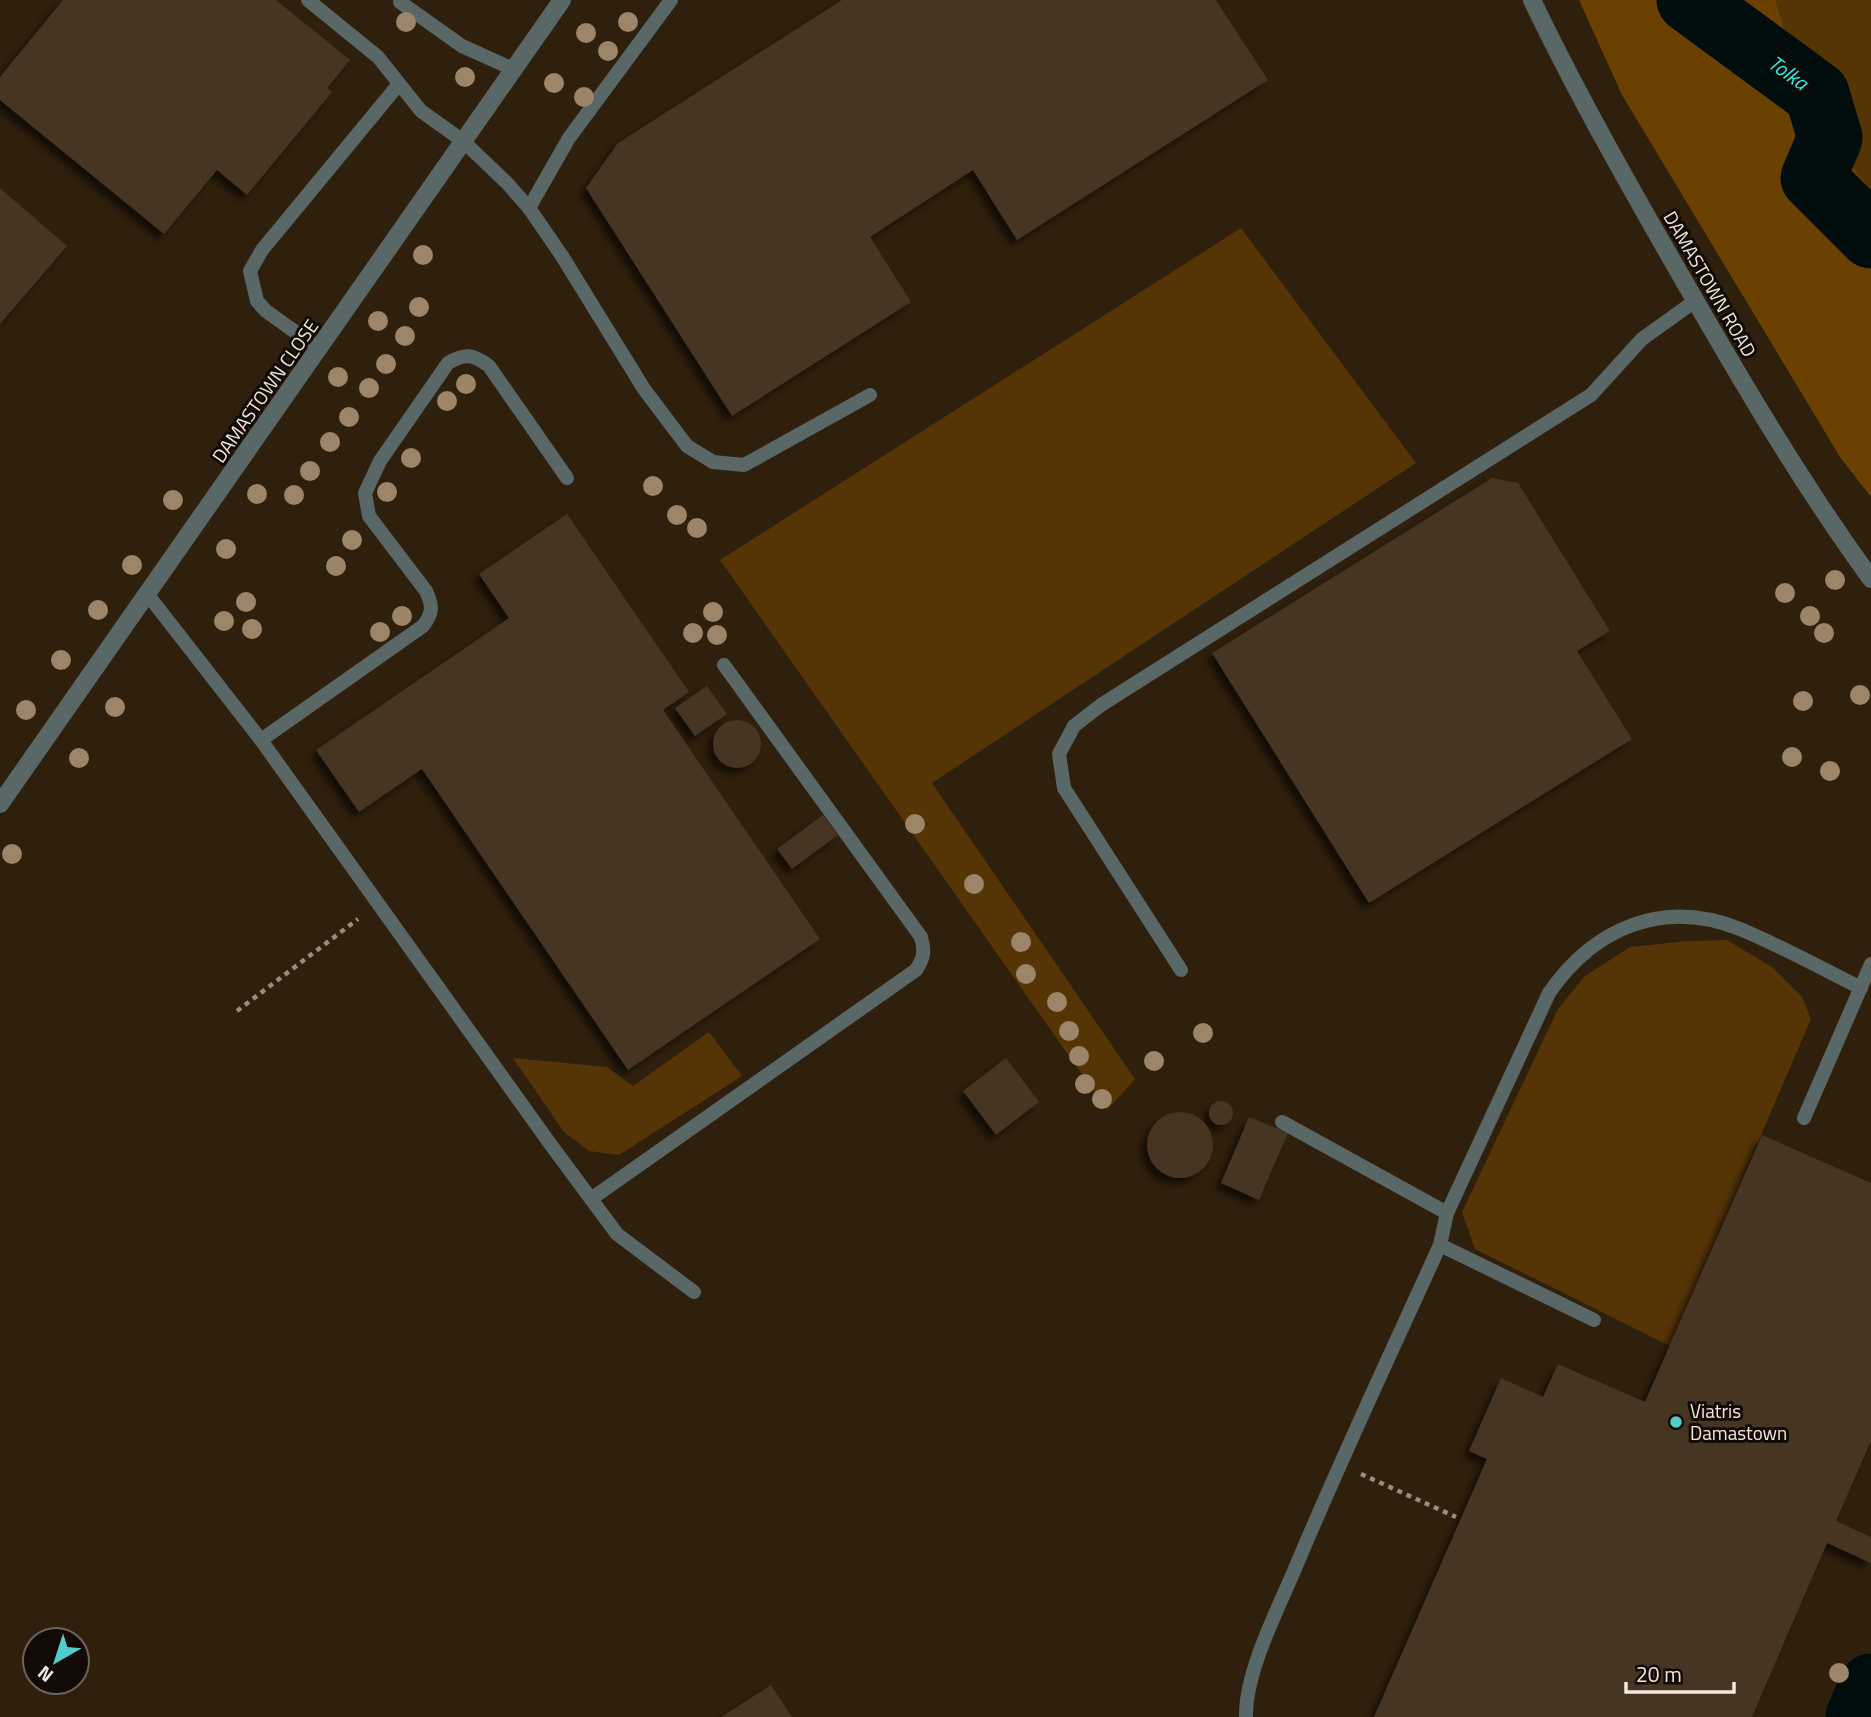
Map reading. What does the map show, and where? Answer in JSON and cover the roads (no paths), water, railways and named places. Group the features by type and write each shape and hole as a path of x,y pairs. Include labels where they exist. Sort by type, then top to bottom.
{"street":[{"name":"DAMASTOWN CLOSE","path":"0,804 562,0"},
{"name":"DAMASTOWN ROAD","path":"1532,0 1623,175 1695,301 1842,538 1871,579"}],"lane":[{"path":"308,0 378,57 421,111 463,141 529,208 562,256 644,389 687,446 713,462 744,466 870,395"},
{"path":"529,208 569,138 671,0"},
{"path":"400,1 462,46 513,69"},
{"path":"320,349 266,310 257,300 250,271 262,250 399,84"},
{"path":"1181,970 1064,789 1059,754 1074,726 1101,705 1591,395 1642,339 1695,301"},
{"path":"261,740 423,626 429,617 432,605 426,591 369,516 365,493 380,461 448,363 459,356 467,356 479,358 489,366 567,478"},
{"path":"148,595 261,740 617,1234 694,1292"},
{"path":"591,1199 916,970 925,951 921,937 724,665"},
{"path":"1246,1717 1251,1685 1266,1638 1440,1245 1447,1213 1549,993 1565,969 1612,933 1639,922 1659,918 1707,920 1738,928 1861,988"},
{"path":"1804,1118 1871,964"},
{"path":"1282,1122 1447,1213"},
{"path":"1440,1245 1594,1320"}],"waterway":[{"name":"Tolka","path":"1689,0 1817,94 1830,138 1813,178 1871,236"},
{"path":"1858,1717 1871,1686"}],"place":[{"name":"Viatris Damastown","path":"1676,1422"}]}
